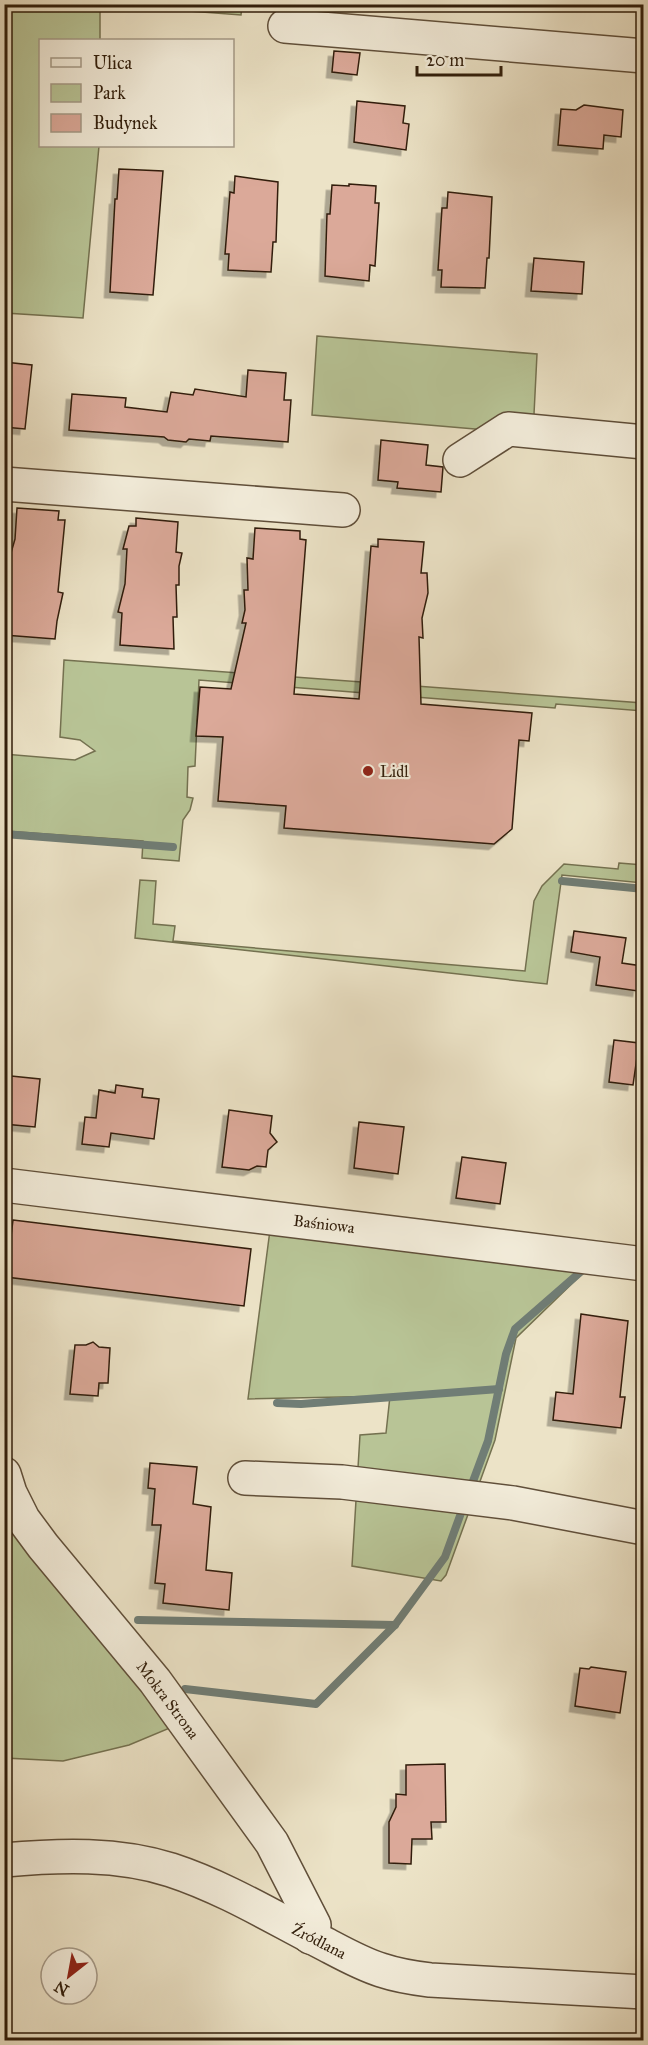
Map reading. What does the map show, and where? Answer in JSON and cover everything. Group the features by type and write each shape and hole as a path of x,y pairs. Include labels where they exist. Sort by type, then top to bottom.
{"street":[{"path":"285,26 644,56"},
{"path":"459,460 508,429 644,442"},
{"path":"4,461 282,483"},
{"path":"4,484 343,510"},
{"name":"Baśniowa","path":"4,1185 644,1264"},
{"name":"Mokra Strona","path":"4,1474 10,1493 23,1519 155,1681 272,1843 314,1924 310,1936"},
{"path":"245,1478 342,1482 513,1503 644,1528"},
{"name":"Źródlana","path":"4,1860 72,1856 107,1858 170,1870 208,1884 379,1970 401,1976 429,1980 644,1992"}],"green space":[{"path":"4,5 100,5 100,39 39,39 39,147 99,147 83,318 5,313"},
{"path":"109,5 242,5 241,15"},
{"path":"317,336 537,354 533,434 312,415"},
{"path":"64,660 643,703 643,711 556,704 555,708 199,680 195,766 188,767 187,797 193,798 190,810 183,820 179,861 142,858 143,841 5,831 4,754 75,760 95,751 80,740 60,737"},
{"path":"619,863 643,865 643,883 562,875 547,984 135,938 140,880 156,881 153,924 175,926 173,941 525,971 534,901 542,886 564,864 618,869"},
{"path":"270,1230 586,1270 516,1338 495,1440 446,1575 441,1581 352,1566 360,1435 386,1433 390,1396 248,1399"},
{"path":"4,1505 177,1725 129,1745 63,1761 5,1758"}],"building":[{"path":"334,51 360,53 357,75 332,72"},
{"path":"357,101 405,106 403,123 409,124 406,150 354,142"},
{"path":"584,105 623,110 621,137 604,135 603,149 558,145 561,109 576,110"},
{"path":"119,169 163,171 153,295 110,292 115,199 117,199"},
{"path":"235,176 278,182 276,242 273,242 271,272 228,270 229,254 225,254 230,192 234,193"},
{"path":"349,184 376,186 375,203 379,203 375,266 370,265 369,281 325,276 327,214 330,214 332,185 349,186"},
{"path":"448,192 492,197 485,288 441,287 442,270 438,270 442,208 447,208"},
{"path":"534,258 584,262 582,294 531,291"},
{"path":"4,362 32,365 25,429 4,427"},
{"path":"248,370 286,373 284,400 291,400 288,442 211,436 210,441 189,439 186,442 168,440 164,437 69,430 72,394 126,398 125,407 167,412 171,392 193,395 195,389 246,397"},
{"path":"381,440 428,445 426,465 443,467 441,492 397,488 398,482 378,480"},
{"path":"17,508 59,511 58,520 65,520 58,592 63,593 55,639 4,635 4,577 15,539"},
{"path":"136,518 178,522 176,552 182,553 179,585 176,585 177,617 173,617 174,649 120,645 122,613 118,612 125,584 127,549 123,549 129,526 136,526"},
{"name":"Lidl","path":"255,528 300,531 300,539 306,540 294,694 359,699 371,546 378,547 378,539 424,542 421,573 427,573 428,593 422,618 423,638 419,637 421,704 532,713 529,741 519,740 512,829 494,844 284,828 286,806 218,801 223,737 196,736 200,687 231,689 246,623 242,623 245,610 244,590 248,590 247,558 253,559"},
{"path":"574,931 626,938 622,963 642,966 638,991 596,985 600,957 571,952"},
{"path":"614,1040 639,1043 633,1085 609,1082"},
{"path":"11,1076 40,1079 35,1127 4,1124 4,1084 10,1085"},
{"path":"116,1085 143,1089 142,1097 159,1099 154,1139 111,1133 109,1147 82,1144 85,1117 96,1118 99,1090 115,1093"},
{"path":"229,1110 272,1116 270,1133 277,1142 268,1150 266,1167 257,1166 249,1170 222,1167"},
{"path":"359,1122 404,1127 398,1174 354,1168"},
{"path":"462,1157 506,1163 500,1204 456,1198"},
{"path":"13,1220 251,1249 244,1306 6,1277"},
{"path":"581,1314 628,1321 620,1397 625,1397 621,1428 553,1420 556,1392 573,1394"},
{"path":"93,1342 99,1347 110,1348 108,1383 99,1383 98,1396 70,1394 75,1345 86,1345"},
{"path":"150,1463 197,1467 193,1504 211,1507 206,1570 232,1573 229,1610 163,1603 165,1584 155,1583 161,1525 152,1525 155,1489 148,1488"},
{"path":"591,1667 626,1672 620,1713 575,1706 580,1668 589,1669"},
{"path":"445,1764 446,1822 431,1822 432,1839 412,1839 411,1864 389,1863 389,1822 396,1807 396,1794 406,1795 406,1765"}],"waterway":[{"path":"4,834 173,847"},
{"path":"562,881 644,889"},
{"path":"472,1484 488,1441 506,1354 515,1329 585,1268"},
{"path":"277,1403 301,1404 499,1389"},
{"path":"185,1689 316,1704 395,1625 445,1557 461,1513"},
{"path":"138,1620 395,1625"}],"place":[{"name":"Lidl","path":"368,771"}]}
